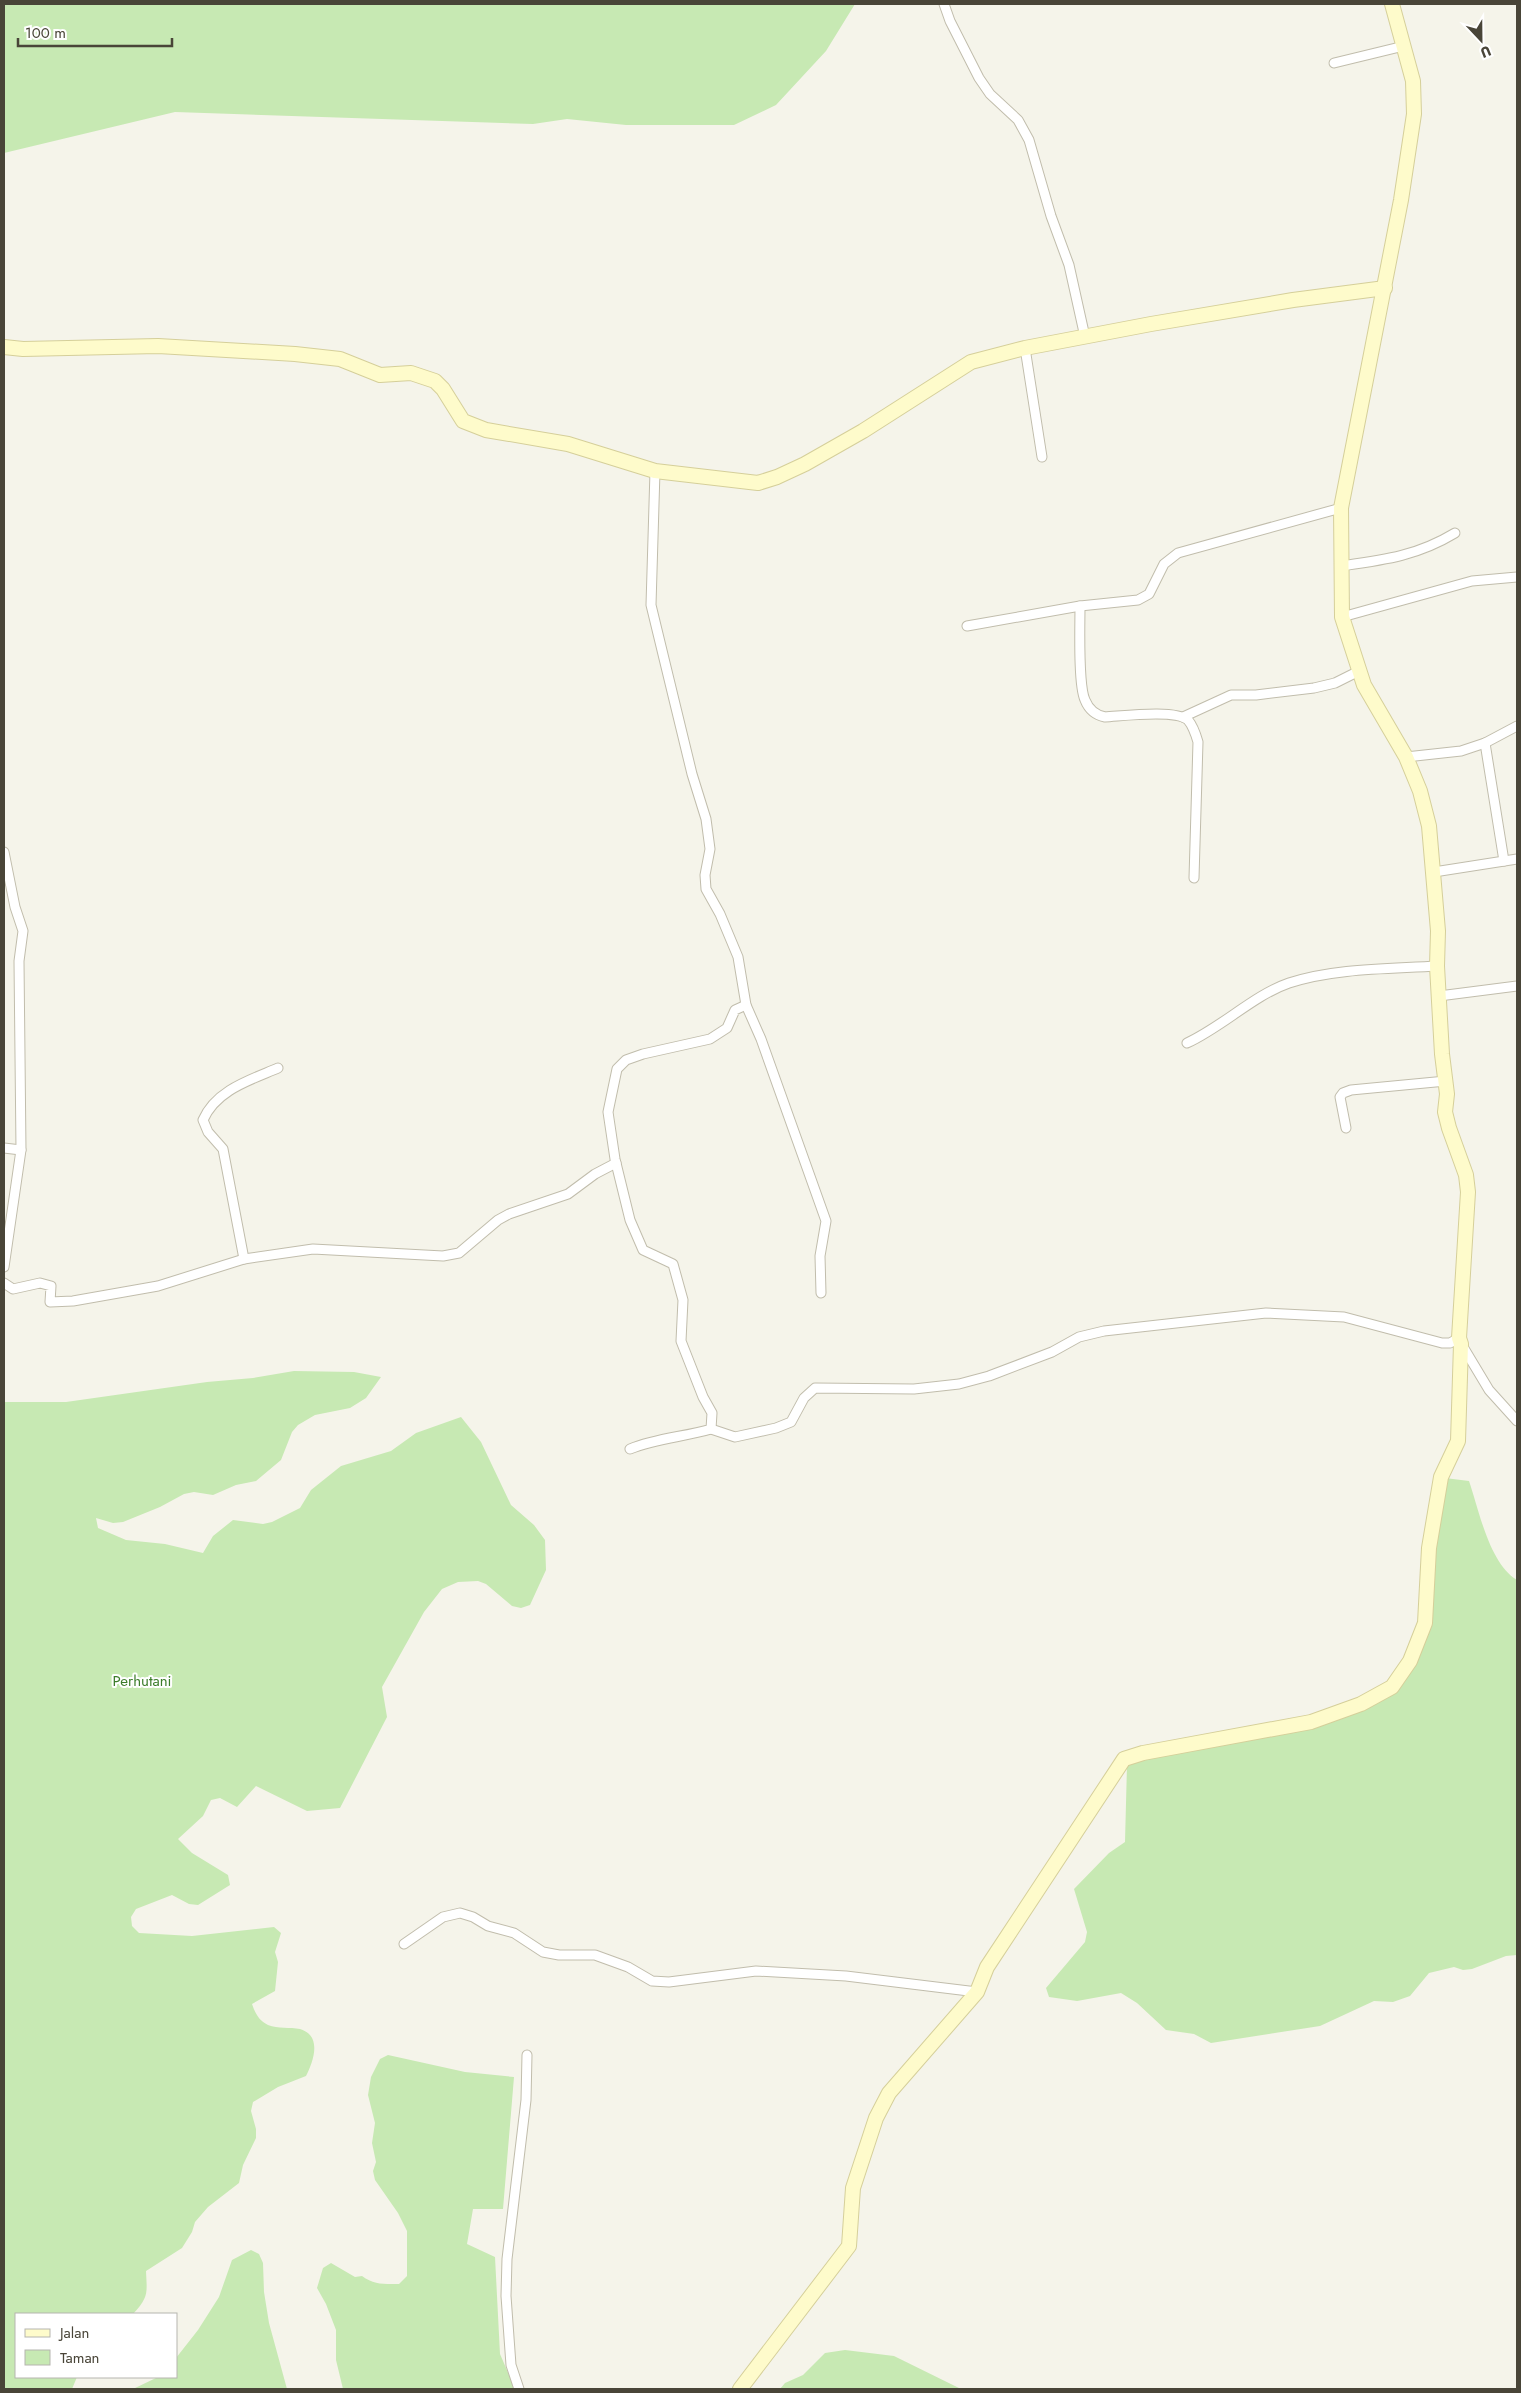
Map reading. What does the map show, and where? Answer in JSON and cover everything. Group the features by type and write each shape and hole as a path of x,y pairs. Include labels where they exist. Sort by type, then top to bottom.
{"street":[{"path":"944,4 950,21 979,78 990,94 1018,120 1029,140 1051,216 1069,265 1085,337"},
{"path":"740,2389 849,2246 854,2188 876,2118 890,2093 977,1992 987,1967 1124,1759 1143,1753 1311,1722 1361,1704 1392,1687 1410,1661 1424,1624 1429,1548 1441,1477 1458,1441 1460,1341 1468,1192 1466,1174 1446,1120 1446,1081 1438,996 1438,931 1429,826 1420,791 1406,758 1370,697 1359,671 1342,617 1341,508 1402,200 1414,114 1413,81 1392,4"},
{"path":"1334,63 1404,46"},
{"path":"4,347 23,349 158,346 295,354 340,359 380,375 411,374 435,381 443,389 463,421 486,430 568,444 655,471 707,475 737,482 758,482 777,477 863,431 966,365 1025,348 1293,300 1385,288"},
{"path":"1025,348 1042,457"},
{"path":"655,471 651,605 692,774 706,819 710,849 705,875 706,889 720,914 738,957 746,1005 761,1039 826,1221 820,1256 822,1293"},
{"path":"967,626 1080,606 1145,597 1157,581 1164,564 1178,554 1254,530 1341,508"},
{"path":"1341,566 1401,557 1438,543 1455,533"},
{"path":"1342,617 1472,581 1517,576"},
{"path":"1080,606 1083,692 1090,710 1096,715 1105,717 1174,715 1183,717 1189,721 1198,742 1194,878"},
{"path":"1183,717 1231,696 1314,688 1335,683 1359,671"},
{"path":"1406,758 1461,751 1485,743 1517,726"},
{"path":"1485,743 1504,861"},
{"path":"4,852 14,907 22,931 19,961 21,1150 4,1267"},
{"path":"1434,872 1517,859"},
{"path":"1187,1043 1225,1022 1256,1000 1289,983 1340,973 1437,966"},
{"path":"1438,996 1517,986"},
{"path":"711,1428 712,1413 703,1397 681,1341 683,1300 673,1264 643,1250 630,1220 616,1163 608,1112 617,1069 626,1060 710,1039 727,1028 735,1010 746,1005"},
{"path":"244,1259 223,1149 208,1132 203,1120 208,1108 234,1087 278,1068"},
{"path":"1346,1128 1340,1097 1343,1093 1351,1090 1446,1081"},
{"path":"4,1148 21,1150"},
{"path":"4,1283 13,1289 40,1283 45,1284 50,1286 50,1302 73,1301 158,1286 244,1259 313,1249 443,1256 459,1253 498,1220 509,1214 568,1194 594,1174 616,1163"},
{"path":"630,1448 652,1440 683,1437 711,1428 735,1437 776,1428 791,1422 804,1398 816,1388 914,1389 959,1384 989,1376 1052,1352 1079,1338 1104,1331 1205,1318 1266,1313 1344,1317 1442,1343 1460,1341"},
{"path":"1460,1341 1489,1390 1517,1421"},
{"path":"404,1944 443,1917 460,1913 473,1917 488,1926 514,1933 543,1952 559,1955 595,1955 628,1967 652,1981 669,1982 756,1971 846,1976 977,1992"},
{"path":"518,2389 511,2365 506,2296 507,2259 526,2100 528,2055"}],"green space":[{"path":"4,4 855,4 826,51 776,105 734,125 626,125 567,119 533,124 175,112 4,153"},
{"name":"Perhutani","path":"294,1371 354,1372 381,1377 366,1398 350,1408 315,1415 298,1425 292,1432 281,1460 256,1481 236,1485 213,1495 194,1492 184,1494 160,1507 123,1522 113,1523 96,1518 98,1528 126,1540 165,1544 203,1553 213,1536 233,1520 263,1524 272,1522 300,1508 311,1490 341,1466 391,1451 416,1433 461,1417 481,1442 511,1505 534,1525 545,1540 546,1570 530,1605 521,1608 512,1606 486,1584 478,1581 458,1582 442,1589 424,1612 382,1687 387,1717 340,1808 307,1811 256,1786 237,1807 220,1798 211,1800 203,1816 178,1839 192,1853 228,1875 230,1885 198,1905 189,1904 172,1895 136,1909 131,1917 132,1926 139,1933 192,1936 274,1927 281,1933 275,1952 278,1962 275,1991 252,2004 254,2011 268,2025 300,2029 312,2037 314,2050 311,2064 306,2076 278,2087 253,2102 251,2111 256,2129 256,2138 243,2165 239,2183 208,2207 195,2222 192,2232 182,2248 146,2271 146,2294 134,2313 15,2313 15,2378 77,2378 72,2389 4,2389 4,1402 66,1402 207,1382 253,1378"},
{"path":"1445,1478 1469,1481 1492,1549 1507,1572 1517,1580 1517,1955 1506,1956 1472,1969 1463,1970 1454,1967 1429,1973 1410,1996 1393,2002 1374,2001 1320,2026 1211,2043 1194,2034 1166,2030 1137,2003 1121,1993 1077,2001 1049,1997 1046,1988 1085,1942 1087,1932 1074,1889 1109,1853 1125,1842 1127,1765 1144,1757 1363,1708 1414,1663"},
{"path":"388,2055 465,2072 514,2077 503,2209 473,2209 467,2244 495,2257 500,2354 515,2389 343,2389 336,2360 336,2330 326,2304 317,2288 323,2268 331,2263 355,2277 362,2276 371,2281 384,2284 399,2284 407,2276 407,2231 398,2213 375,2180 373,2171 376,2162 372,2143 375,2123 368,2095 371,2077 380,2059"},
{"path":"251,2250 259,2254 263,2263 264,2292 269,2323 287,2389 133,2389 156,2378 178,2378 178,2355 198,2330 219,2297 232,2260"},
{"path":"845,2350 894,2356 961,2389 780,2389 785,2383 803,2375 825,2353"}]}
